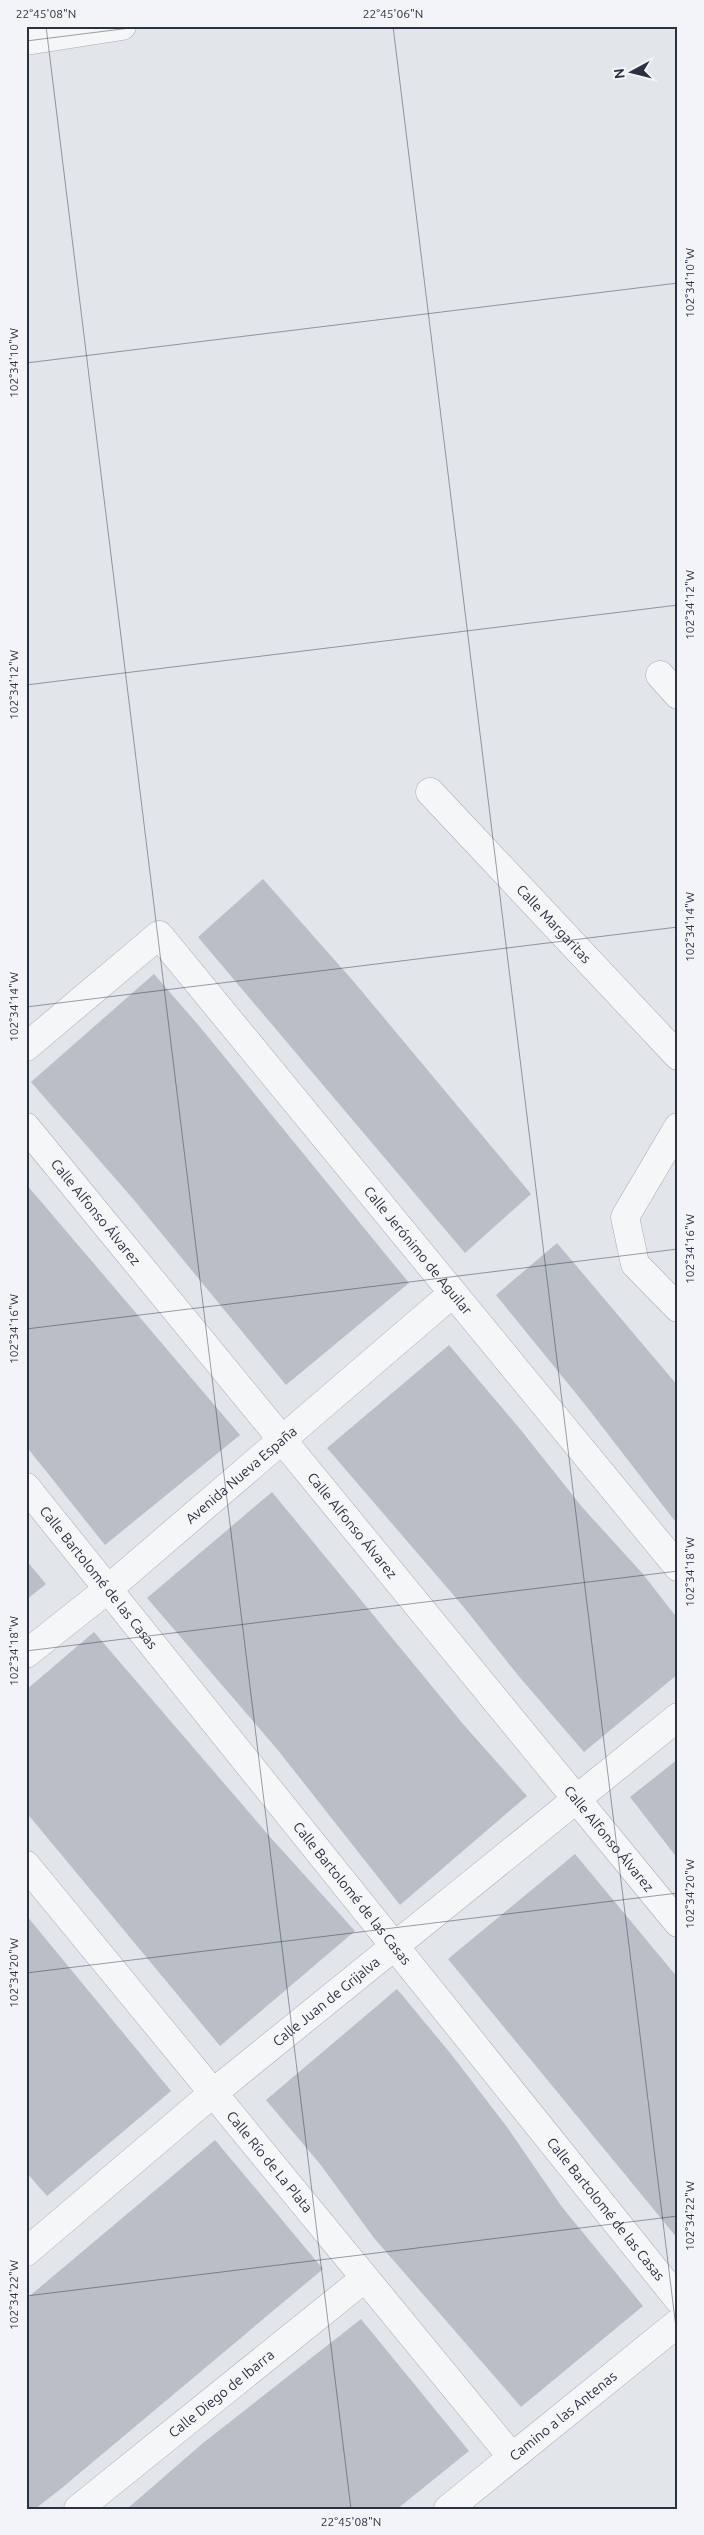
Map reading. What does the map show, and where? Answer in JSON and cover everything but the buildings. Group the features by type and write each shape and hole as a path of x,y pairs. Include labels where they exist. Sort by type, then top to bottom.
{"street":[{"path":"26,42 90,29 122,26"},
{"path":"660,675 678,695"},
{"name":"Calle Margaritas","path":"430,792 678,1056"},
{"name":"Calle Jerónimo de Aguilar","path":"26,1047 159,935 678,1567"},
{"name":"Calle Alfonso Álvarez","path":"26,1127 678,1923"},
{"path":"678,1127 625,1217 635,1264 678,1308"},
{"name":"Avenida Nueva España","path":"26,1654 108,1589 453,1292"},
{"name":"Calle Bartolomé de las Casas","path":"26,1487 678,2299"},
{"name":"Calle Juan de Grijalva","path":"29,2243 678,1717"},
{"name":"Calle Río de La Plata","path":"26,1866 512,2457"},
{"name":"Calle Diego de Ibarra","path":"78,2509 365,2278"},
{"name":"Camino a las Antenas","path":"448,2509 678,2323"}]}
